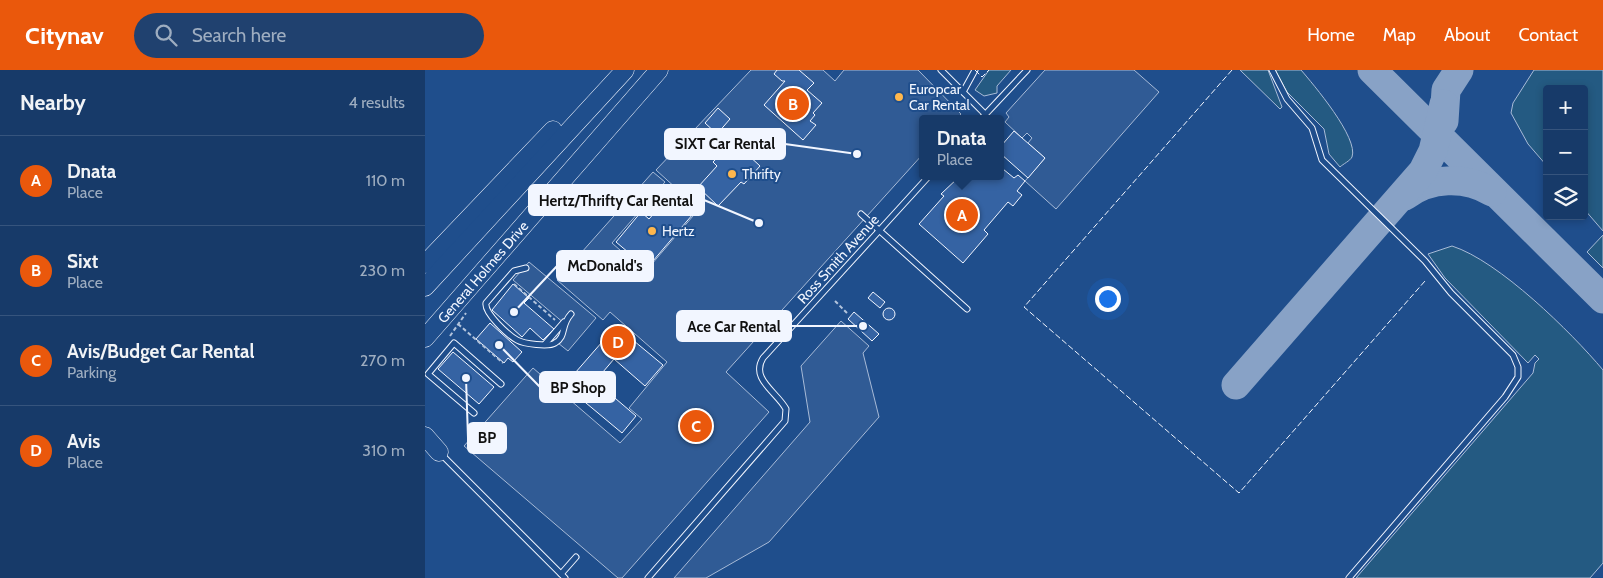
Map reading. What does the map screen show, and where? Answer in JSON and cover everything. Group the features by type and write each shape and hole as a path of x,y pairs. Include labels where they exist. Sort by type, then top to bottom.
{"highway":[{"path":"425,264 609,70"},
{"path":"425,287 625,70"},
{"name":"General Holmes Drive","path":"425,338 659,70"},
{"path":"425,350 459,300"},
{"path":"425,436 432,447"}],"lane":[{"path":"941,70 963,92 981,115"},
{"path":"963,92 975,70"},
{"path":"985,115 1027,70"},
{"path":"1272,70 1287,99 1312,128 1321,158 1425,261 1451,293 1509,350 1518,367 1517,380 1505,397 1349,578"},
{"name":"Ross Smith Avenue","path":"648,578 785,421 786,409 759,374 759,364 763,358 925,180"},
{"path":"861,214 967,309"},
{"path":"526,268 514,271 486,303 488,313 517,340 545,344 556,343 563,336 564,322 571,314"},
{"path":"474,413 428,374 453,344 501,384"},
{"path":"432,447 563,576 576,556"}],"path":[{"path":"513,283 556,321 554,327"},
{"path":"835,301 847,313"},
{"path":"458,324 503,363"}],"shaded area":[{"path":"751,70 823,70 835,81 844,70 918,70 961,114 919,115 919,158 726,372 769,412 622,578 618,578 464,446 533,368 620,443 642,419 629,408 667,362 610,312 603,320 557,280 653,172 665,182 612,243 645,272 699,209 656,170"},
{"path":"989,70 1011,70 997,86 997,93 984,96 975,90"},
{"path":"1045,70 1134,70 1159,92 1056,209 1025,181 1045,158 1028,143 1032,138 1027,133 1022,138 1005,122 1009,117 1006,113"},
{"path":"1240,70 1268,70 1282,107 1280,109"},
{"path":"1275,70 1301,70 1334,112 1349,137 1352,148 1352,157 1340,167 1329,154 1324,129 1287,92"},
{"path":"1534,70 1603,70 1603,231 1588,214 1588,85 1543,85 1543,161 1528,144 1511,113 1513,103"},
{"path":"1603,235 1603,268 1587,252"},
{"path":"1452,246 1471,254 1491,266 1533,299 1573,337 1603,370 1603,563 1590,578 1356,578 1533,373 1535,363 1539,359 1535,355 1528,363 1445,278 1428,254"},
{"path":"529,262 596,318 568,351 553,339 565,324 513,280"},
{"path":"841,321 869,346 863,353 879,417 769,542 706,578 674,578 810,422 801,366"}],"building":[{"path":"777,70 799,70 814,83 807,90 822,103 813,113 815,115 810,121 816,125 803,140 764,105 785,81 782,81 774,74"},
{"path":"718,108 730,119 717,134 705,123"},
{"path":"1014,131 1045,158 1028,178 1004,157 1004,143"},
{"name":"Thrifty","path":"733,141 760,166 744,184 741,182 718,206 698,187 717,166 713,162"},
{"path":"1004,170 1014,178 1018,175 1025,181 1017,191 1022,195 1013,206 1008,202 984,230 988,234 963,263 919,224 944,196 941,194 956,180 1004,180"},
{"name":"Hertz","path":"670,195 693,214 647,268 616,242 641,212 649,219"},
{"path":"513,284 529,298 524,303 554,329 543,340 530,328 522,337 492,310"},
{"path":"873,292 885,302 880,308 868,298"},
{"path":"887,308 891,308 895,314 891,320 887,320 883,316 883,312"},
{"path":"854,312 879,334 872,341 848,319"},
{"path":"490,323 522,352 513,362 508,358 504,363 476,339"},
{"path":"616,326 663,365 645,386 614,359 591,386 575,373"},
{"path":"453,352 494,387 479,404 438,369"},
{"path":"595,381 636,416 622,433 580,398"}],"taxiway":[{"path":"1372,70 1603,299"},
{"path":"1444,121 1446,90 1459,70"},
{"path":"1236,385 1423,171 1433,151 1444,104"},
{"path":"1405,196 1425,185 1448,181 1471,183 1492,192"}],"fence":[{"path":"975,70 982,77 989,70"},
{"path":"1232,70 1024,307 1239,493 1425,281"}],"place":[{"name":"Europcar Car Rental","path":"899,97"},
{"name":"Sixt","path":"793,104"},
{"name":"SIXT Car Rental","path":"857,154"},
{"name":"Thrifty","path":"732,174"},
{"name":"Dnata","path":"962,215"},
{"name":"Hertz/Thrifty Car Rental","path":"759,223"},
{"name":"Hertz","path":"652,231"},
{"name":"McDonald's","path":"514,312"},
{"name":"Ace Car Rental","path":"863,326"},
{"name":"Avis","path":"618,342"},
{"name":"BP Shop","path":"499,345"},
{"name":"BP","path":"466,378"},
{"name":"Avis/Budget Car Rental","path":"696,426"}]}
